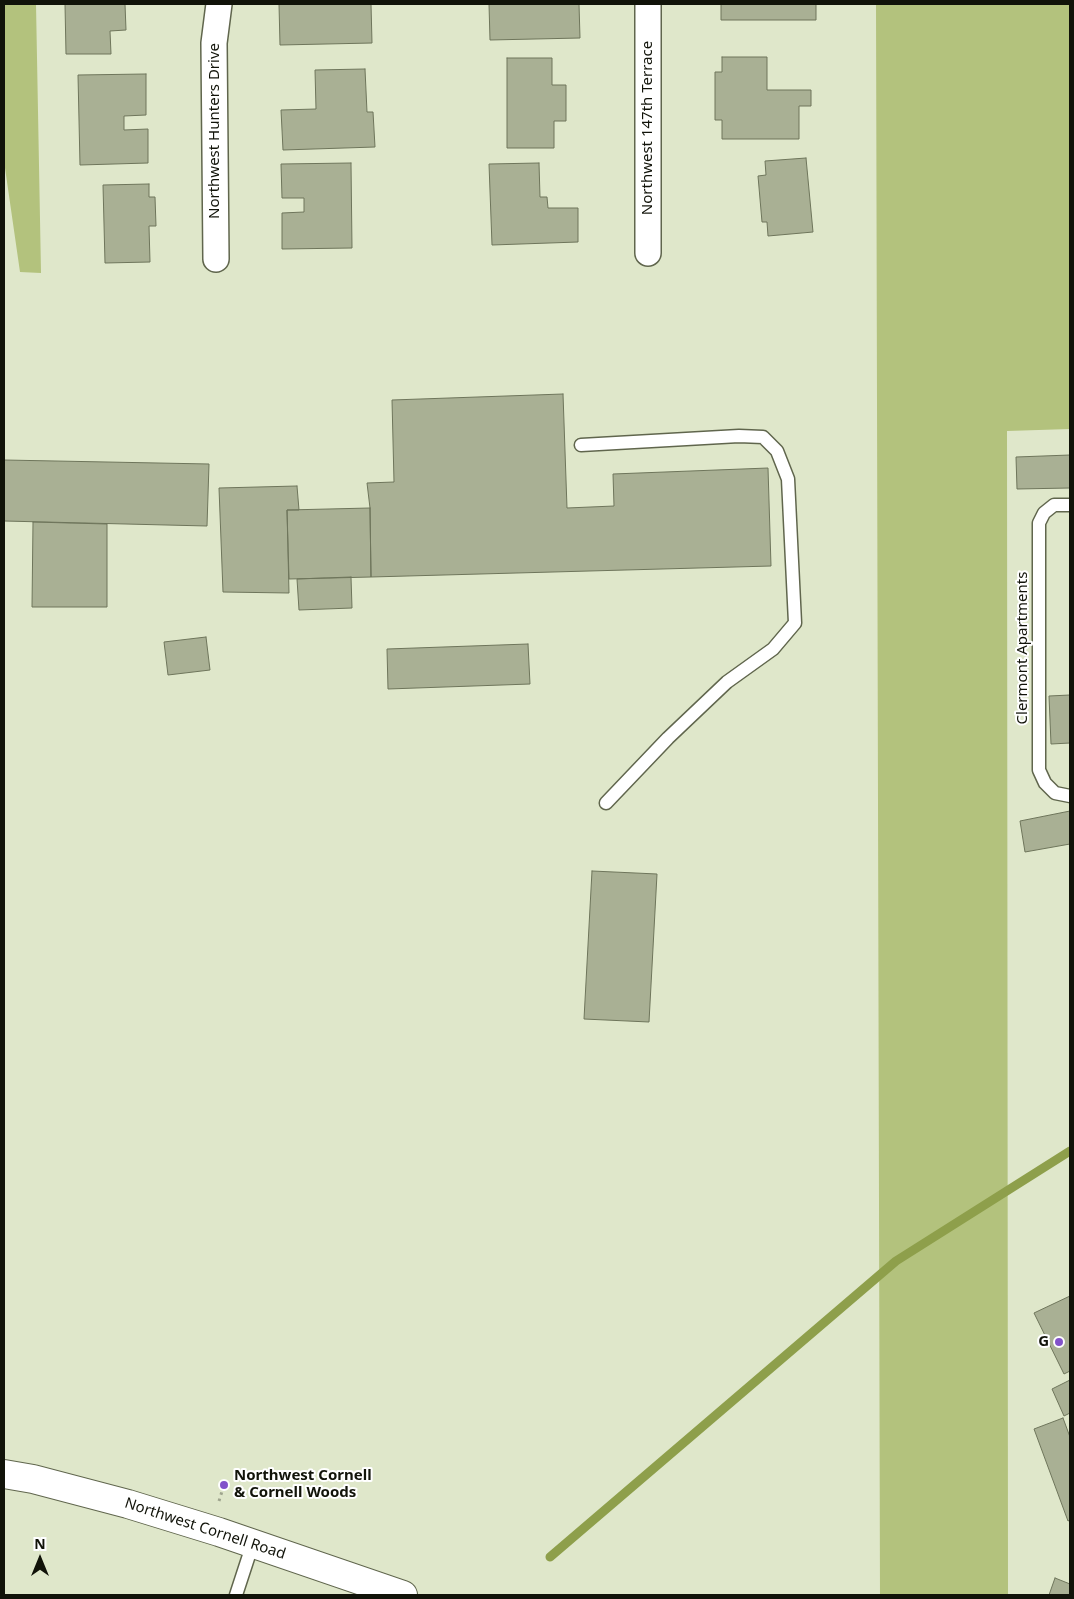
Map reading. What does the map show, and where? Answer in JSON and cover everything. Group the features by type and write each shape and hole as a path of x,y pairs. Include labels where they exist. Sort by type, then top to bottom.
{"main road":[{"name":"Northwest Cornell Road","path":"4,1474 128,1504 253,1543 404,1595"}],"street":[{"name":"Northwest Hunters Drive","path":"216,259 214,43 219,4"},
{"name":"Northwest 147th Terrace","path":"648,4 648,253"}],"lane":[{"path":"581,445 739,436 763,437 777,451 788,479 795,623 774,649 727,682 668,738 606,803"},
{"name":"Clermont Apartments","path":"1070,504 1054,505 1044,513 1039,523 1039,770 1045,783 1055,793 1070,796"},
{"path":"236,1595 253,1543"}],"green space":[{"path":"4,4 36,4 41,273 20,272 4,161"},
{"path":"876,4 1070,4 1070,429 1007,431 1008,1595 880,1595"}],"building":[{"path":"65,4 125,4 126,30 110,31 111,54 66,54"},
{"path":"279,4 371,4 372,43 280,45"},
{"path":"489,4 579,4 580,38 490,40"},
{"path":"721,4 816,4 816,20 721,20"},
{"path":"722,57 767,57 767,90 811,90 811,106 799,106 799,139 722,139 722,120 715,120 715,72 722,72"},
{"path":"507,58 552,58 552,85 566,85 566,121 554,121 554,148 507,148"},
{"path":"365,69 367,112 373,112 375,147 283,150 281,110 316,109 315,70"},
{"path":"146,74 146,115 124,116 124,130 148,129 148,163 80,165 78,75"},
{"path":"806,158 813,232 768,236 767,222 762,222 758,176 766,175 765,161"},
{"path":"351,163 352,248 282,249 282,213 304,212 304,198 282,198 281,164"},
{"path":"539,163 540,197 547,197 548,208 578,208 578,242 492,245 489,164"},
{"path":"149,184 149,197 155,197 156,226 149,226 150,262 105,263 103,185"},
{"path":"563,394 567,508 614,506 613,474 768,468 771,566 371,577 370,508 367,483 394,482 392,400"},
{"path":"1070,455 1070,488 1017,489 1016,457"},
{"path":"4,460 209,464 207,526 4,521"},
{"path":"297,486 299,510 287,510 289,593 223,592 219,488"},
{"path":"370,508 371,577 289,579 287,510"},
{"path":"33,522 107,524 107,607 32,607"},
{"path":"351,577 352,608 299,610 297,579"},
{"path":"206,637 210,670 168,675 164,642"},
{"path":"528,644 530,684 388,689 387,649"},
{"path":"1070,695 1070,743 1051,744 1049,696"},
{"path":"1070,811 1070,844 1025,852 1020,821"},
{"path":"592,871 657,874 649,1022 584,1019"},
{"name":"G","path":"1070,1296 1070,1371 1064,1374 1034,1313"},
{"path":"1070,1380 1070,1413 1064,1416 1052,1389"},
{"path":"1063,1418 1070,1437 1070,1520 1068,1521 1034,1429"},
{"path":"1055,1578 1070,1584 1070,1595 1049,1595"}],"waterway":[{"path":"550,1557 896,1261 1070,1151"}],"place":[{"name":"G","path":"1059,1342"},
{"name":"Northwest Cornell & Cornell Woods","path":"224,1485"}]}
